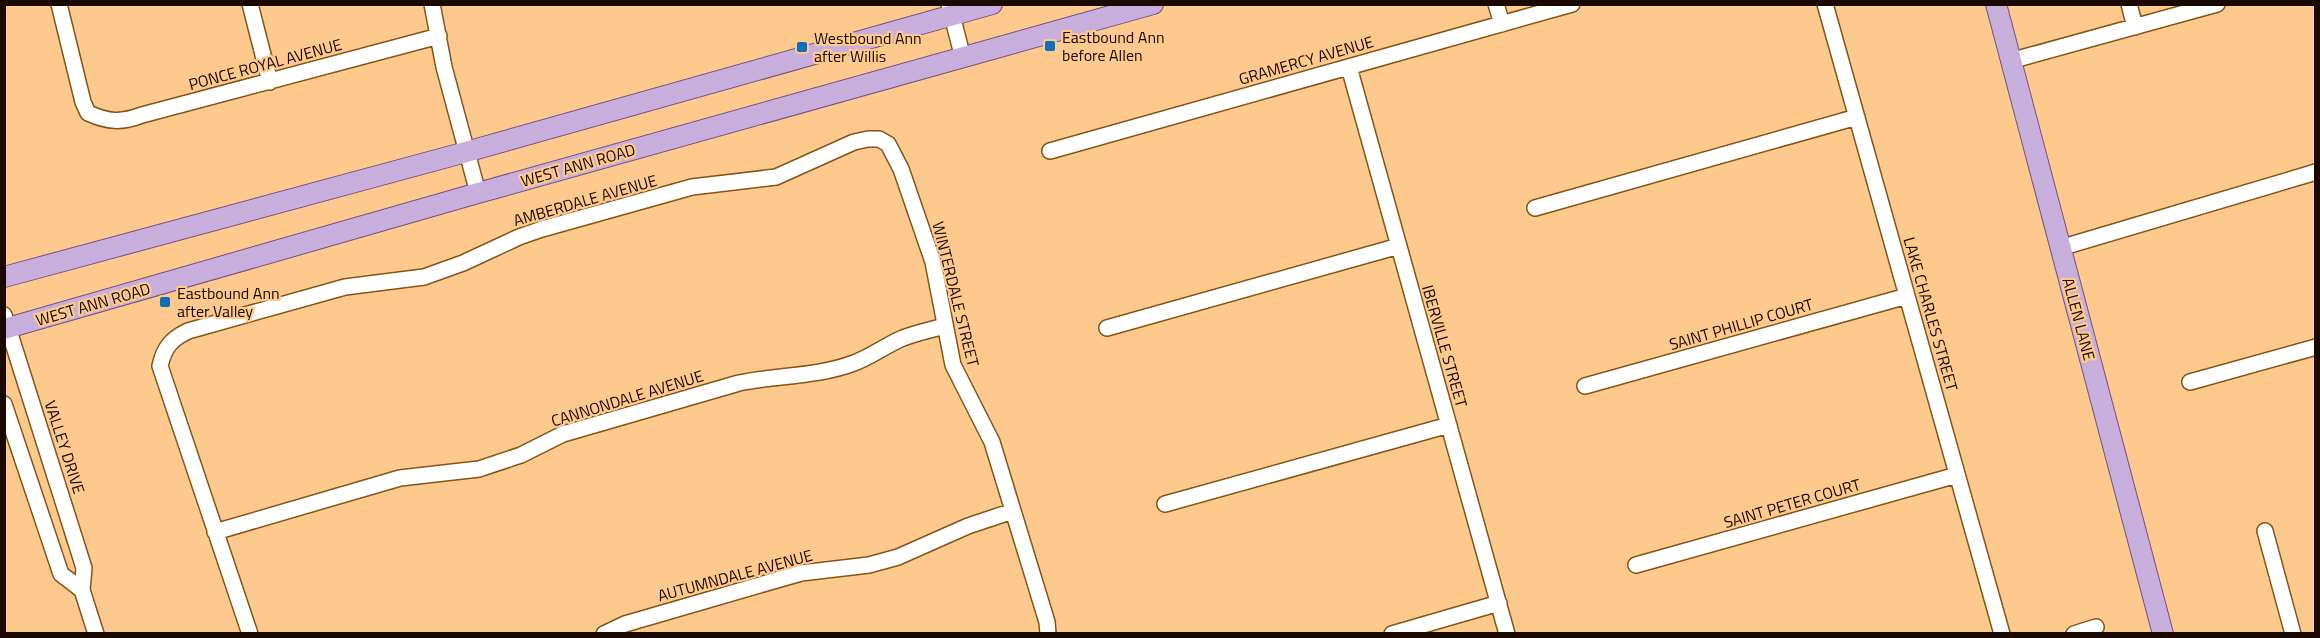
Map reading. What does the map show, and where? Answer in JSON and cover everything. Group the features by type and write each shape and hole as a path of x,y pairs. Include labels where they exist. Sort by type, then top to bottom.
{"main road":[{"path":"4,277 466,152 951,10 992,4"},
{"name":"ALLEN LANE","path":"1996,4 2163,633"},
{"name":"WEST ANN ROAD","path":"6,324 1146,6"}],"street":[{"name":"PONCE ROYAL AVENUE","path":"59,4 83,102 88,113 109,122 126,121 439,36"},
{"path":"250,4 270,82"},
{"path":"432,4 466,152 478,193"},
{"path":"1496,4 1502,24"},
{"name":"GRAMERCY AVENUE","path":"1050,151 1572,4"},
{"name":"LAKE CHARLES STREET","path":"1825,4 2002,633"},
{"path":"2129,4 2135,27"},
{"path":"2010,61 2217,4"},
{"path":"951,10 963,57"},
{"name":"IBERVILLE STREET","path":"1349,67 1507,633"},
{"path":"1535,208 1857,117"},
{"name":"AMBERDALE AVENUE","path":"216,532 160,366 167,345 176,337 188,331 345,287 424,277 463,263 519,237 542,230 692,188 776,177 854,142 868,138 879,139"},
{"name":"WINTERDALE STREET","path":"879,139 888,144 901,169 933,262 952,365 992,442 1047,622 1048,633"},
{"path":"2060,248 2316,172"},
{"path":"1107,328 1399,246"},
{"name":"SAINT PHILLIP COURT","path":"1585,386 1907,296"},
{"name":"VALLEY DRIVE","path":"6,324 84,568 82,590 96,633"},
{"name":"CANNONDALE AVENUE","path":"216,532 400,478 479,470 521,455 563,434 740,382 768,376 792,376 855,363 904,338 944,326"},
{"path":"2190,382 2316,347"},
{"path":"4,404 61,574 82,590"},
{"path":"1165,504 1449,424"},
{"name":"SAINT PETER COURT","path":"1636,565 1957,475"},
{"name":"AUTUMNDALE AVENUE","path":"604,633 625,624 801,573 869,565 1013,511"},
{"path":"2265,531 2293,633"},
{"path":"216,532 250,633"},
{"path":"1392,633 1499,603"},
{"path":"2074,633 2096,627"}],"place":[{"name":"Eastbound Ann before Allen","path":"1050,46"},
{"name":"Westbound Ann after Willis","path":"802,47"},
{"name":"Eastbound Ann after Valley","path":"165,302"}]}
